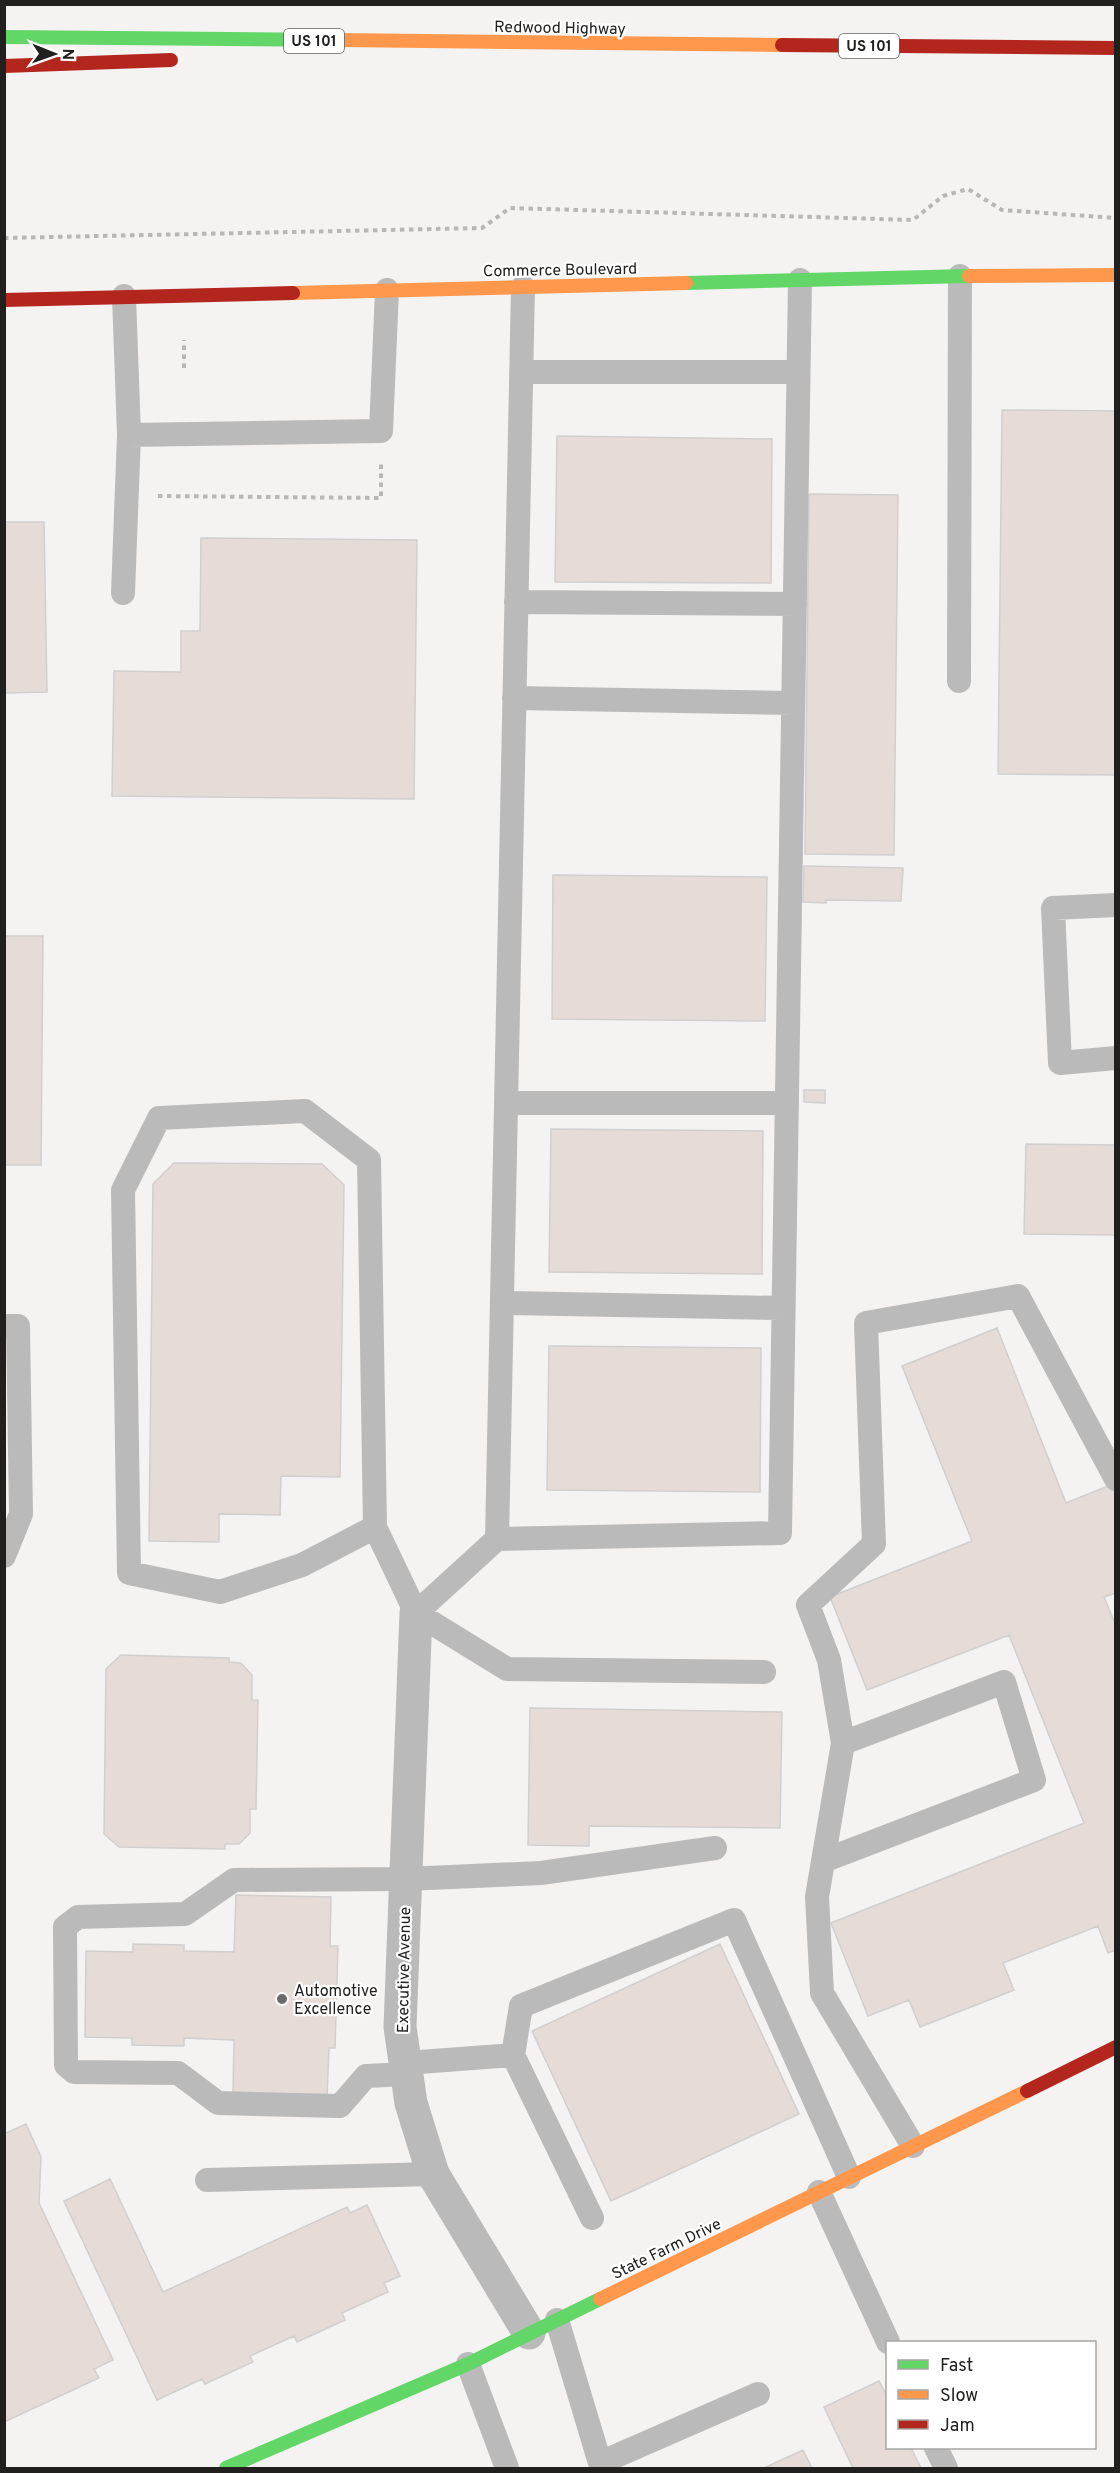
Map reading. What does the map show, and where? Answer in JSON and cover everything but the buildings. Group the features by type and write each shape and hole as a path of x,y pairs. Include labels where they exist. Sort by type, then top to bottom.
{"main road":[{"name":"Redwood Highway","path":"4,38 1116,48"},
{"path":"349,54 623,44"},
{"path":"4,66 183,60"},
{"name":"Commerce Boulevard","path":"4,300 960,276 1116,275"},
{"name":"State Farm Drive","path":"226,2469 468,2364 1116,2047"}],"street":[{"name":"Executive Avenue","path":"416,1613 400,2027 411,2103 433,2174 543,2327"}],"lane":[{"path":"958,681 960,276"},
{"path":"416,1613 497,1539 780,1533 800,280"},
{"path":"497,1539 523,287"},
{"path":"129,435 381,431 387,290"},
{"path":"123,593 129,435 124,296"},
{"path":"522,372 798,372"},
{"path":"516,602 795,604"},
{"path":"514,698 793,703"},
{"path":"1116,905 1053,908 1060,1063 1116,1059"},
{"path":"506,1103 787,1102"},
{"path":"375,1527 302,1565 220,1592 129,1573 123,1190 159,1118 305,1111 369,1160 375,1527 416,1613 507,1669 764,1672"},
{"path":"913,2146 822,1993 817,1897 843,1743 829,1660 808,1605 874,1544 866,1323 1018,1296 1116,1479"},
{"path":"502,1303 783,1308"},
{"path":"4,1326 18,1326 21,1514 4,1556"},
{"path":"823,1861 1034,1780 1004,1682 843,1743"},
{"path":"513,2055 406,2068 366,2076 340,2106 218,2103 178,2073 74,2072 66,2065 65,1926 78,1917 185,1914 234,1880 405,1879 541,1873 715,1848"},
{"path":"592,2218 513,2055 521,2006 734,1920 849,2177"},
{"path":"207,2180 433,2174"},
{"path":"819,2192 887,2341"},
{"path":"543,2327 601,2466 758,2394"},
{"path":"468,2364 507,2469"},
{"path":"936,2449 946,2469"}],"path":[{"path":"4,238 482,228 510,208 912,220 943,196 968,189 1002,210 1116,218"},
{"path":"184,340 184,368"},
{"path":"127,495 381,498 381,431"}],"traffic: fast":[{"path":"4,37 339,40"},
{"path":"686,283 969,276"},
{"path":"226,2468 468,2364 600,2299"}],"traffic: slow":[{"path":"339,40 782,45"},
{"path":"969,276 1116,275"},
{"path":"293,293 686,283"},
{"path":"600,2299 1027,2091"}],"traffic: jam":[{"path":"782,45 1116,48"},
{"path":"4,66 171,60"},
{"path":"4,300 293,293"},
{"path":"1027,2091 1116,2047"}],"place":[{"name":"Automotive Excellence","path":"282,1999"}]}
